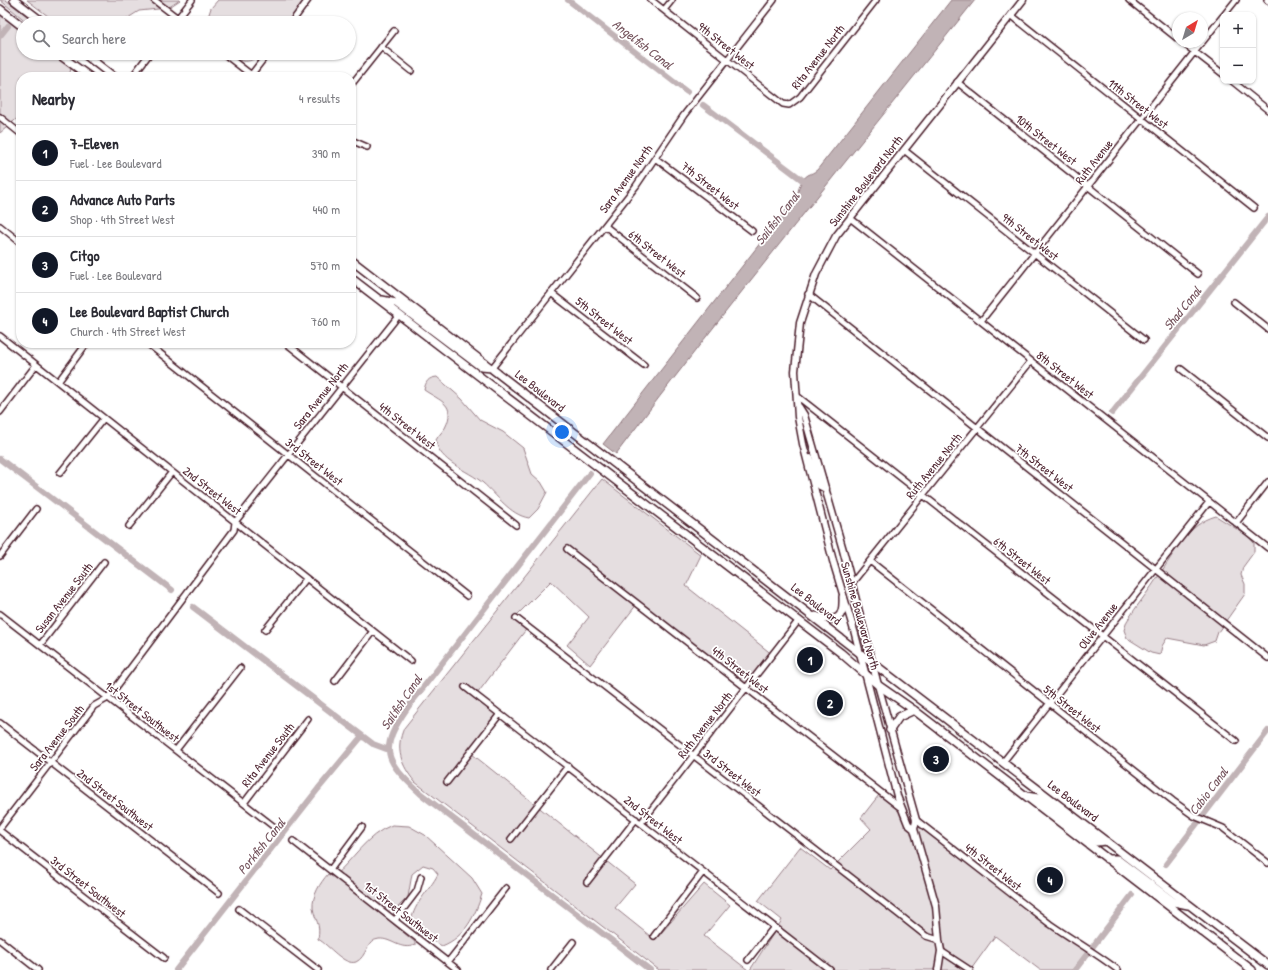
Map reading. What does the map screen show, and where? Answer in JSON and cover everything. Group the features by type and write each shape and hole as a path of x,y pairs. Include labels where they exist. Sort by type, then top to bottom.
{"main road":[{"path":"14,0 35,16"},
{"path":"0,10 16,22"},
{"path":"67,60 83,72"},
{"path":"91,60 107,72"},
{"name":"Lee Boulevard","path":"356,264 812,614 872,663 1268,965"},
{"name":"Lee Boulevard","path":"356,282 799,620 878,685 914,710 1252,970"},
{"path":"380,300 396,303 475,364 485,369 492,368"},
{"path":"812,614 824,618 835,619 844,611 843,597"},
{"path":"890,730 899,718 914,710"},
{"path":"1024,795 1038,798 1097,842 1106,841"},
{"path":"1107,859 1118,859 1174,902 1190,905"}],"street":[{"path":"154,0 175,16"},
{"path":"180,16 192,0"},
{"path":"296,16 308,0"},
{"name":"9th Street West","path":"651,0 783,104 789,105"},
{"path":"664,10 672,0"},
{"name":"Sara Avenue North","path":"492,368 605,226 656,158 674,128 774,0"},
{"name":"Rita Avenue North","path":"789,105 800,97 876,0"},
{"name":"Sunshine Boulevard North","path":"938,970 941,950 933,892 914,828 908,824 901,808 865,675 861,654 843,597 803,444 798,417 795,371 797,341 803,310 822,260 850,218 1023,0"},
{"path":"1129,0 1172,34"},
{"name":"Ruth Avenue","path":"1226,12 1236,0"},
{"name":"11th Street West","path":"1010,15 1254,208"},
{"name":"Ruth Avenue","path":"981,321 1220,19"},
{"path":"356,79 394,31"},
{"path":"381,47 411,72"},
{"path":"1189,48 1220,72"},
{"path":"136,72 145,60"},
{"path":"232,60 248,72"},
{"path":"256,72 263,60"},
{"name":"10th Street West","path":"958,82 1198,274"},
{"path":"1236,84 1268,110"},
{"path":"0,117 16,130"},
{"path":"356,142 367,147"},
{"name":"9th Street West","path":"904,150 1144,340"},
{"name":"7th Street West","path":"656,158 752,231"},
{"name":"8th Street West","path":"850,218 1268,548"},
{"path":"0,226 16,239"},
{"name":"6th Street West","path":"605,226 697,298"},
{"name":"5th Street West","path":"551,293 644,365"},
{"name":"7th Street West","path":"808,294 1268,658"},
{"path":"1234,302 1268,328"},
{"name":"Sara Avenue North","path":"190,587 234,530 235,522 399,314"},
{"name":"2nd Street West","path":"0,336 306,579 412,661"},
{"path":"58,382 84,348"},
{"name":"3rd Street West","path":"153,348 467,596"},
{"name":"4th Street West","path":"292,348 516,525"},
{"name":"Ruth Avenue North","path":"852,583 1031,361"},
{"path":"0,412 36,365"},
{"path":"1181,369 1268,438"},
{"name":"6th Street West","path":"797,396 1236,741"},
{"name":"Sunshine Boulevard North","path":"798,405 804,415 826,489 890,730 916,820"},
{"path":"60,473 104,418"},
{"path":"803,444 808,451 820,486 826,489 818,501"},
{"path":"129,526 172,472"},
{"path":"1236,523 1268,482"},
{"name":"Olive Avenue","path":"1003,762 1209,502"},
{"path":"0,556 36,509"},
{"name":"4th Street West","path":"568,549 901,808"},
{"name":"5th Street West","path":"870,561 1183,809 1223,828 1268,863"},
{"name":"Susan Avenue South","path":"40,645 104,562"},
{"path":"265,630 306,579"},
{"name":"Sara Avenue South","path":"0,830 94,706 108,698 190,587"},
{"name":"1st Street Southwest","path":"0,614 273,826"},
{"name":"3rd Street West","path":"516,618 920,931 932,939 939,940"},
{"name":"Ruth Avenue North","path":"641,823 799,620"},
{"path":"335,681 373,631"},
{"path":"176,750 240,668"},
{"name":"2nd Street West","path":"465,687 830,970"},
{"path":"447,782 500,714"},
{"name":"Rita Avenue South","path":"244,803 308,719"},
{"name":"2nd Street Southwest","path":"0,723 219,893"},
{"path":"511,839 568,766"},
{"path":"587,882 636,819"},
{"path":"914,828 916,820"},
{"name":"4th Street West","path":"916,820 1050,924 1073,940 1097,953 1118,970"},
{"path":"330,870 362,827"},
{"name":"3rd Street Southwest","path":"0,830 164,958"},
{"name":"1st Street Southwest","path":"292,841 458,970"},
{"path":"654,936 703,872"},
{"path":"395,920 417,891 421,877"},
{"path":"448,962 506,888"},
{"path":"239,908 318,970"},
{"path":"748,960 774,927"},
{"path":"0,940 38,970"},
{"path":"551,970 573,942"},
{"path":"941,950 970,970"}],"shaded area":[{"path":"0,0 6,0 27,16 19,16"},
{"path":"27,0 180,0 168,8 139,11 131,16 48,16"},
{"path":"218,0 305,0 292,16 208,16 211,8"},
{"path":"951,0 975,0 749,282 616,454 603,444 797,196 803,179 817,170"},
{"path":"0,14 16,26 16,60 61,60 71,68 70,72 16,72 16,119 0,133"},
{"path":"239,60 252,60 249,61"},
{"path":"437,377 462,399 480,420 503,432 523,448 532,474 541,482 547,492 538,509 529,518 510,509 477,478 448,460 438,448 436,440 445,428 448,420 448,408 441,401 424,390 428,380"},
{"path":"602,479 701,555 686,586 773,655 747,687 637,604 590,665 567,645 589,617 551,581 515,617 528,627 477,694 501,719 467,750 635,884 615,908 655,940 704,884 730,905 704,936 748,970 659,970 415,782 403,763 400,743 404,728"},
{"path":"1216,516 1248,536 1254,543 1254,552 1243,567 1241,575 1245,584 1245,594 1218,632 1215,641 1204,645 1167,638 1162,646 1160,655 1151,653 1127,638 1124,630 1127,621 1189,532 1206,520"},
{"path":"882,791 896,802 905,826 911,831 921,862 933,907 938,951 934,970 750,970 782,920 758,901 800,847 830,870 871,829 861,818"},
{"path":"918,823 1089,949 1072,970 1040,970 995,936 972,968 974,970 941,970 945,949 942,939 939,905 917,829"},
{"path":"392,825 409,826 425,835 472,878 482,894 468,925 457,937 442,946 425,937 411,926 412,918 417,905 438,874 433,868 423,865 412,874 408,897 394,911 392,923 415,942 415,945 405,946 388,940 379,939 371,942 360,960 356,962 347,961 318,939 318,926 313,908 315,894 322,881 328,874 333,877 367,841 383,829"}],"waterway":[{"name":"Angelfish Canal","path":"568,0 687,92"},
{"path":"0,36 8,26"},
{"name":"Angelfish Canal","path":"703,105 809,185"},
{"name":"Shad Canal","path":"1112,413 1268,217"},
{"path":"0,459 172,590"},
{"name":"Sailfish Canal","path":"590,473 408,707 392,734 389,744 389,754 399,772 421,794 650,970"},
{"path":"193,607 373,744 389,750"},
{"name":"Cabio Canal","path":"1166,864 1268,731"},
{"name":"Porkfish Canal","path":"176,970 318,789 362,736"},
{"name":"Cabio Canal","path":"1075,970 1132,895"}],"place":[{"name":"7-Eleven","path":"810,660"},
{"name":"Advance Auto Parts","path":"830,703"},
{"name":"Citgo","path":"936,759"},
{"name":"Lee Boulevard Baptist Church","path":"1050,880"}]}
